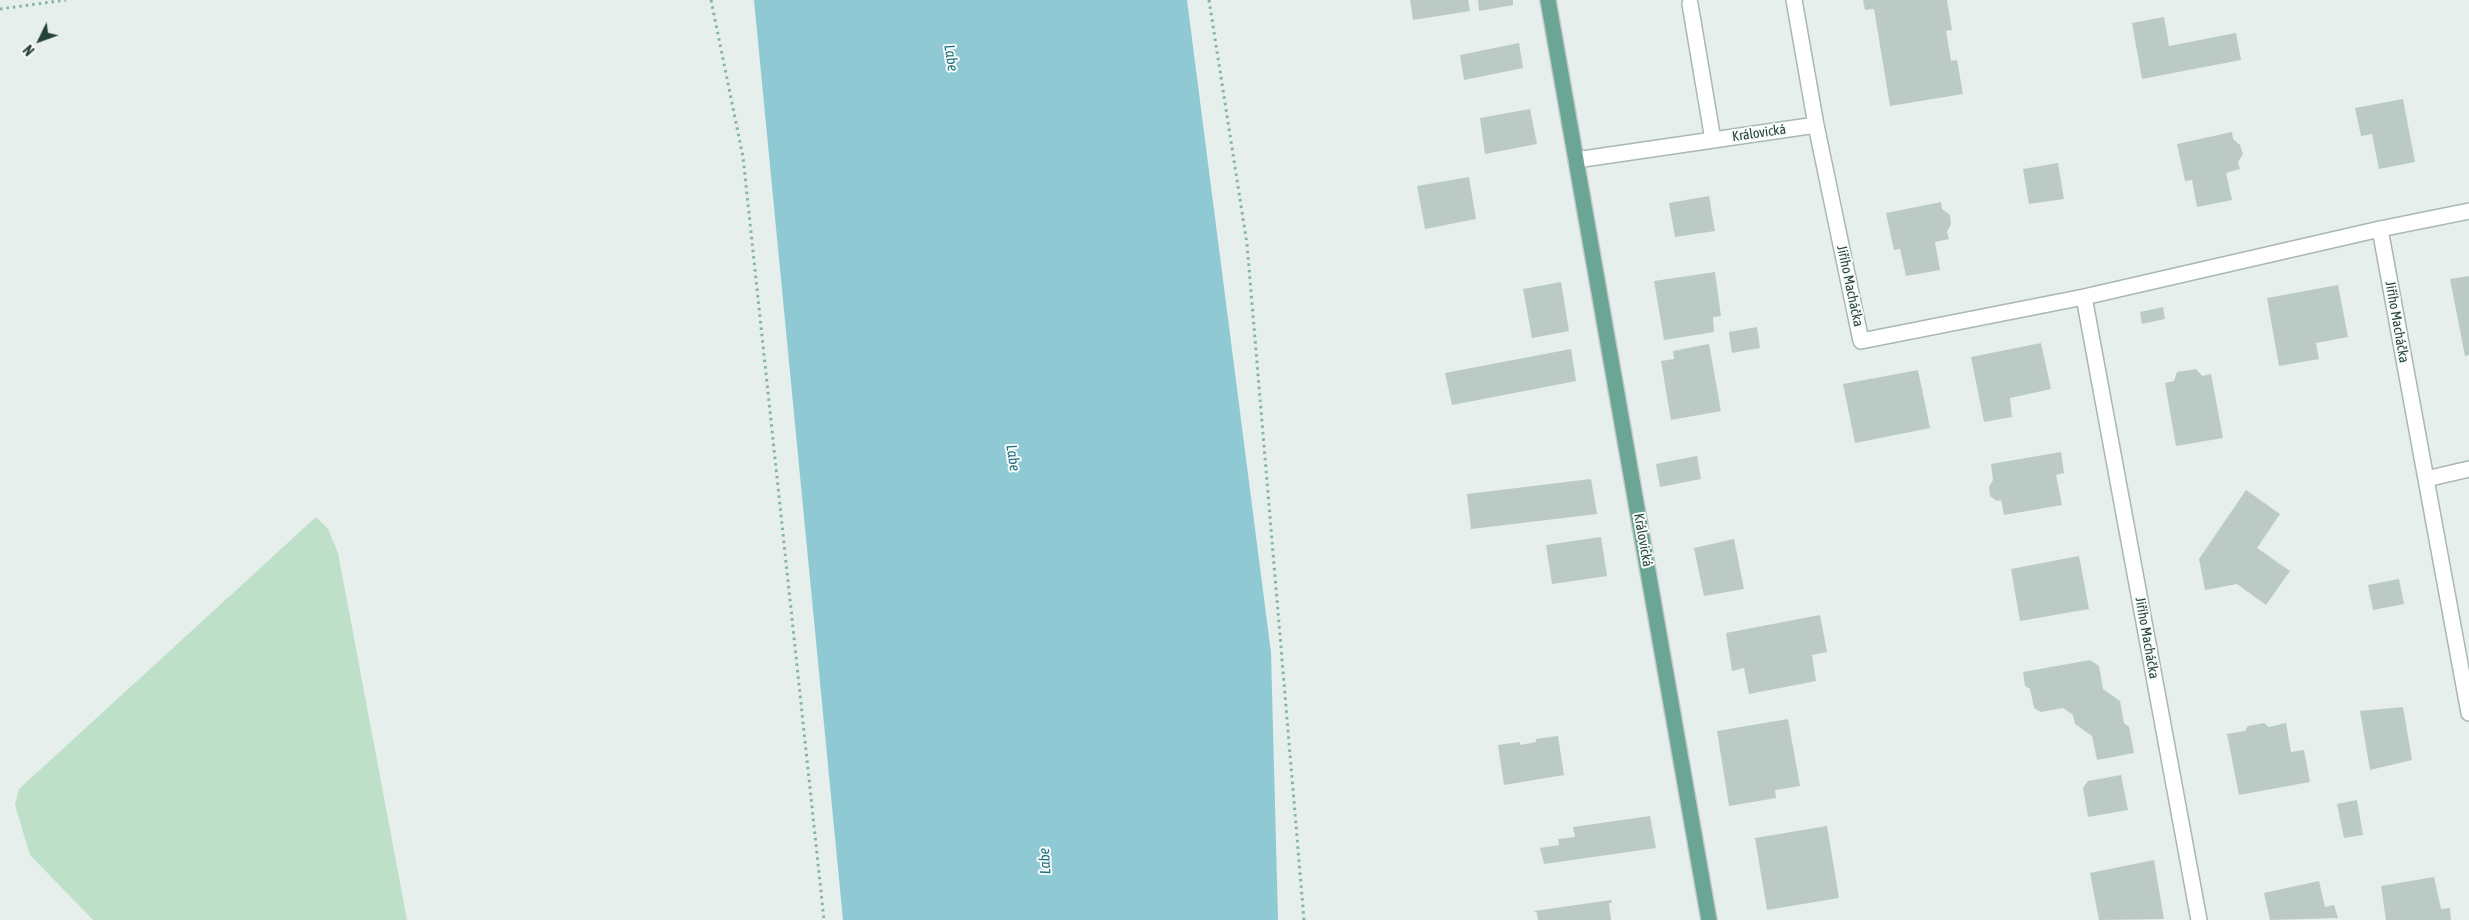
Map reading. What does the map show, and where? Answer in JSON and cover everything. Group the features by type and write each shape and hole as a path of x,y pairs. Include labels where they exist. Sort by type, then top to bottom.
{"main road":[{"name":"Královická","path":"1548,0 1708,920"}],"street":[{"path":"1794,0 1816,125"},
{"path":"1690,4 1713,140"},
{"name":"Královická","path":"1576,160 1816,125"},
{"name":"Jiřího Macháčka","path":"1816,125 1862,341 2084,297 2380,229 2469,714"},
{"path":"2380,229 2469,211"},
{"name":"Jiřího Macháčka","path":"2084,297 2199,920"},
{"path":"2426,479 2469,469"}],"path":[{"path":"0,9 66,0"},
{"path":"711,0 743,157 824,920"},
{"path":"1209,0 1247,244 1304,920"}],"green space":[{"path":"316,517 328,529 338,553 407,920 93,920 30,855 15,805 19,789"}],"water":[{"name":"Labe","path":"754,0 1187,0 1271,653 1278,920 843,920"}],"building":[{"path":"1410,0 1468,0 1470,11 1413,20"},
{"path":"1478,0 1513,0 1513,5 1479,11"},
{"path":"1863,0 1947,0 1952,30 1946,31 1951,61 1957,60 1963,94 1890,106 1874,9 1865,10"},
{"path":"2164,17 2169,46 2236,33 2241,60 2142,79 2132,23"},
{"path":"1519,43 1523,68 1464,80 1460,55"},
{"path":"2403,99 2415,162 2379,169 2372,134 2361,136 2355,108"},
{"path":"1530,109 1537,144 1485,154 1480,118"},
{"path":"2232,132 2233,139 2240,145 2243,154 2238,162 2240,169 2226,173 2232,200 2197,207 2192,180 2185,181 2177,144"},
{"path":"2058,163 2064,199 2029,204 2023,169"},
{"path":"1469,177 1476,219 1425,229 1417,186"},
{"path":"1709,196 1715,231 1675,237 1669,203"},
{"path":"1941,202 1942,209 1950,215 1951,224 1947,232 1949,239 1935,242 1940,270 1906,276 1900,249 1894,250 1886,213"},
{"path":"1715,272 1721,316 1713,317 1714,332 1664,340 1654,281"},
{"path":"2469,276 2469,355 2465,356 2450,279"},
{"path":"1561,282 1569,331 1532,338 1523,289"},
{"path":"2338,285 2348,337 2316,343 2319,359 2279,366 2267,298"},
{"path":"2163,307 2165,319 2142,324 2140,312"},
{"path":"1757,327 1760,348 1732,353 1729,332"},
{"path":"2041,343 2051,389 2010,398 2012,417 1984,422 1971,357"},
{"path":"1709,344 1721,411 1671,420 1661,361 1674,359 1673,351"},
{"path":"1571,349 1576,381 1452,405 1445,373"},
{"path":"2196,369 2202,376 2211,374 2223,438 2176,446 2165,383 2174,381 2177,372"},
{"path":"1918,370 1930,428 1855,443 1843,384"},
{"path":"2061,452 2064,473 2056,475 2062,505 2004,515 2001,500 1997,501 1990,496 1989,487 1993,480 1991,464"},
{"path":"1697,456 1701,479 1660,487 1656,464"},
{"path":"1591,479 1597,514 1471,529 1467,494"},
{"path":"2246,490 2280,514 2257,548 2290,571 2266,605 2237,584 2205,590 2199,559"},
{"path":"1601,537 1607,576 1552,584 1546,545"},
{"path":"1734,539 1744,589 1704,596 1694,548"},
{"path":"2079,556 2089,609 2020,621 2011,569"},
{"path":"2399,579 2404,604 2373,610 2368,585"},
{"path":"1820,615 1827,652 1812,655 1816,681 1749,694 1744,668 1732,671 1726,633"},
{"path":"2090,660 2099,666 2103,689 2120,701 2124,723 2129,727 2134,753 2097,760 2092,736 2075,724 2073,715 2063,708 2041,712 2034,708 2030,689 2025,686 2023,672"},
{"path":"2403,707 2412,760 2370,770 2360,711"},
{"path":"1788,719 1800,786 1775,790 1776,798 1729,806 1717,731"},
{"path":"2264,723 2269,727 2286,723 2291,752 2304,750 2310,782 2239,795 2227,734 2245,731 2248,726"},
{"path":"1558,736 1564,775 1504,785 1498,745 1520,742 1520,745 1536,742 1536,739"},
{"path":"2121,775 2128,810 2088,817 2083,788 2088,781"},
{"path":"2357,800 2363,835 2344,838 2337,804"},
{"path":"1650,816 1656,848 1544,864 1540,848 1559,845 1558,839 1575,837 1573,827"},
{"path":"1827,826 1839,898 1767,910 1755,838"},
{"path":"2154,860 2164,919 2099,920 2090,873"},
{"path":"2434,877 2441,909 2450,908 2451,920 2386,920 2381,886"},
{"path":"2319,881 2325,907 2334,905 2338,918 2270,920 2264,893"},
{"path":"1611,900 1612,903 1609,903 1611,920 1538,920 1537,913 1534,911"}]}
